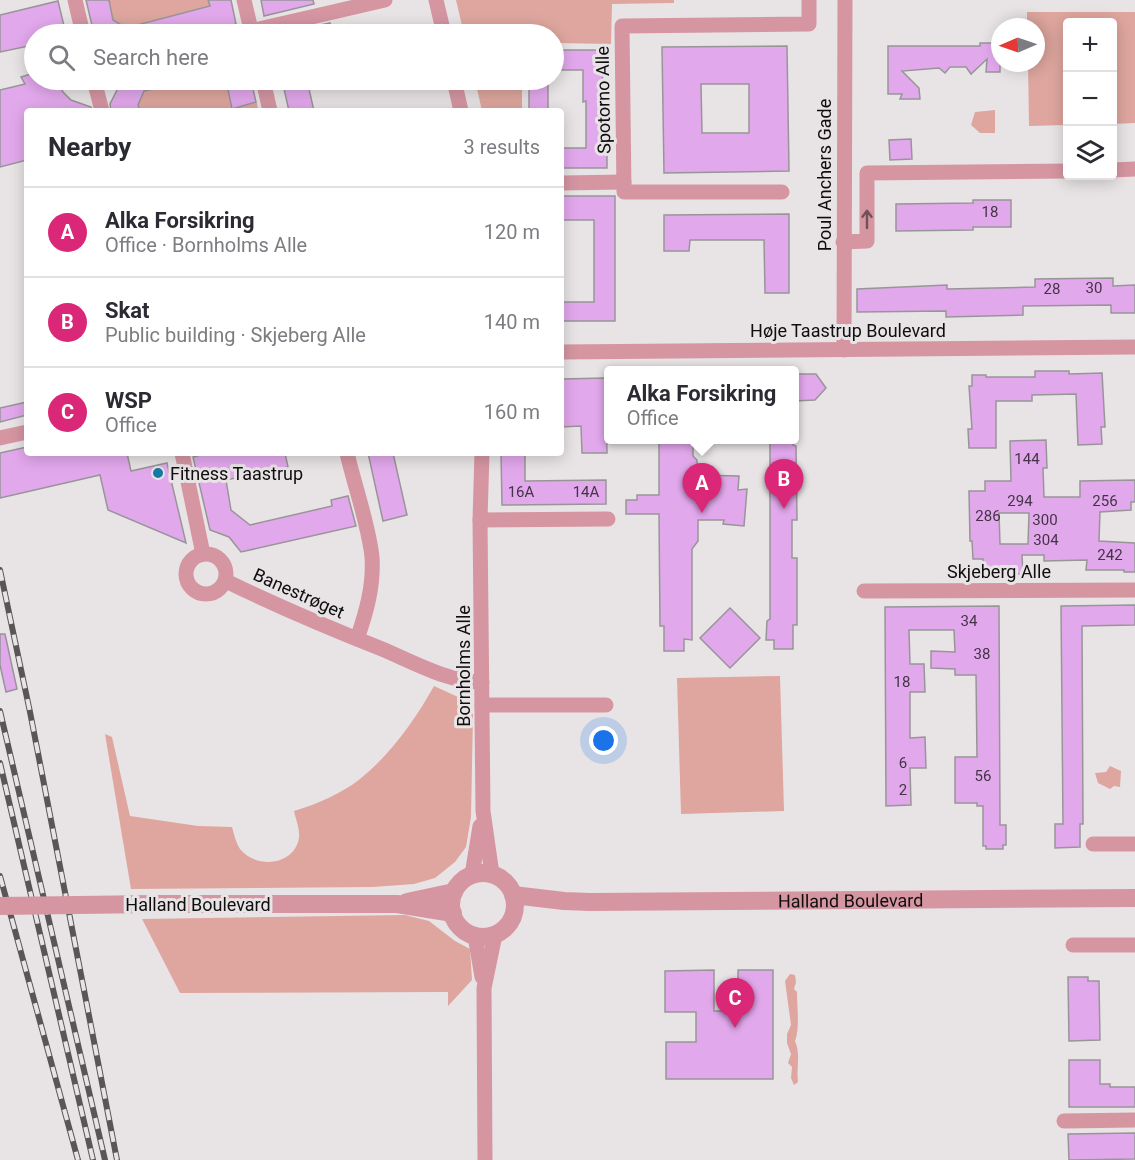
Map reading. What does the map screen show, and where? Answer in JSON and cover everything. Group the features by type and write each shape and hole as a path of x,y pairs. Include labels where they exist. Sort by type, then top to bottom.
{"street":[{"path":"75,0 81,24"},
{"path":"244,0 246,24"},
{"path":"285,24 385,0"},
{"path":"436,0 442,24"},
{"name":"Spotorno Alle","path":"624,182 622,26 809,24 809,0"},
{"name":"Poul Anchers Gade","path":"844,350 846,0"},
{"path":"97,90 101,108"},
{"path":"265,90 269,108"},
{"path":"456,90 460,108"},
{"path":"1117,170 1135,170"},
{"path":"843,242 867,241 867,173 1063,171"},
{"path":"564,183 624,182 624,192 782,192"},
{"name":"Høje Taastrup Boulevard","path":"564,352 1135,347"},
{"path":"0,438 24,432"},
{"path":"183,456 203,554"},
{"name":"Banestrøget","path":"348,456 372,556 372,581 367,609 357,639"},
{"name":"Bornholms Alle","path":"482,456 480,520 483,811 492,874"},
{"path":"480,520 608,519"},
{"path":"203,554 215,555 224,563 227,575 221,589 208,594 198,592 189,586 186,575 188,564 192,559 203,554"},
{"name":"Banestrøget","path":"226,581 290,611 435,671 465,681 482,682"},
{"name":"Skjeberg Alle","path":"864,591 1135,590"},
{"path":"483,705 606,705"},
{"name":"Bornholms Alle","path":"472,875 483,811"},
{"path":"1093,844 1135,844"},
{"path":"492,874 508,884 514,903 511,921 495,935 475,936 460,927 453,913 454,892 459,884 472,875 492,874"},
{"name":"Halland Boulevard","path":"397,904 454,892"},
{"name":"Halland Boulevard","path":"514,903 1135,898"},
{"name":"Halland Boulevard","path":"0,906 397,904 453,913"},
{"path":"484,988 495,935"},
{"path":"475,936 484,988 485,1160"},
{"path":"1073,945 1135,945"},
{"path":"1064,1121 1135,1120"}],"shaded area":[{"path":"109,0 208,0 210,6 141,24 120,24 113,20"},
{"path":"456,0 674,0 674,3 612,4 611,44 564,43 564,24 462,24"},
{"path":"1027,12 1135,12 1135,123 1117,124 1117,18 1063,18 1063,125 1029,126 1028,72 1045,72 1045,18 1027,18"},
{"path":"228,90 233,108 139,108 138,105 144,91"},
{"path":"477,90 522,90 522,108 481,108"},
{"path":"257,102 258,108 236,108"},
{"path":"995,110 995,133 980,133 971,125 975,112"},
{"path":"780,676 784,811 681,814 677,678"},
{"path":"434,686 467,701 473,715 471,817 466,847 455,862 435,878 414,884 373,887 131,889 105,734 112,737 130,816 198,826 232,827 240,849 247,855 255,860 274,862 290,854 296,847 299,835 294,811 337,794 360,779 402,736"},
{"path":"1110,766 1121,771 1120,787 1114,786 1110,789 1098,783 1095,773 1106,772"},
{"path":"405,915 429,921 455,941 470,949 472,980 448,1006 448,992 180,993 142,919"},
{"path":"790,974 795,975 794,989 797,992 798,1011 795,1041 798,1051 798,1082 794,1085 791,1078 792,1067 788,1063 791,1054 787,1043 787,1034 791,1025 785,981"}],"building":[{"path":"86,0 109,0 113,20 120,24 92,24"},
{"path":"208,0 231,0 236,24 141,24 210,6"},
{"path":"261,0 313,0 314,4 264,16"},
{"path":"58,1 64,24 24,24 24,47 0,52 0,15"},
{"path":"980,43 991,43 991,72 986,72 987,59 971,74 966,67 950,67 945,73 939,68 902,71 919,88 920,99 900,99 902,94 888,94 888,46 980,46"},
{"path":"787,46 789,171 664,173 662,47","holes":["701,84 749,84 749,133 702,133"]},
{"path":"564,50 602,50 603,99 607,99 607,168 564,168 564,148 586,148 586,101 583,102 583,70 564,70"},
{"path":"24,84 24,90 62,90 71,100 91,108 24,108 24,161 0,167 0,90"},
{"path":"117,90 148,90 144,91 138,105 139,108 111,108 110,104"},
{"path":"228,90 253,90 256,102 232,108"},
{"path":"284,90 309,90 313,108 288,108"},
{"path":"529,90 548,90 548,108 529,108"},
{"path":"911,139 912,159 890,160 889,140"},
{"path":"564,196 615,196 615,321 564,321 564,302 594,302 594,220 564,220"},
{"path":"973,200 1011,200 1011,227 896,231 896,204 973,203"},
{"path":"789,214 789,293 765,293 764,240 690,240 689,251 664,251 664,215"},
{"path":"1113,278 1113,286 1135,285 1135,313 1111,313 1111,305 1023,306 1023,315 946,317 946,311 857,312 857,289 947,285 947,289 1035,287 1035,279"},
{"path":"1035,371 1069,371 1069,374 1102,373 1105,427 1101,427 1102,444 1078,445 1076,394 1032,395 1032,401 996,401 996,448 969,448 968,429 972,429 969,386 972,386 972,375 1035,377"},
{"path":"799,374 816,374 826,388 815,400 799,401"},
{"path":"604,378 604,444 607,444 607,453 582,453 581,426 564,427 564,379"},
{"path":"24,403 24,416 0,422 0,408"},
{"path":"1046,440 1047,468 1043,468 1044,497 1080,497 1080,481 1135,480 1135,502 1131,502 1131,510 1100,512 1099,541 1135,543 1135,572 1086,570 1087,560 1044,561 1044,555 1022,555 1023,574 983,574 983,559 973,559 972,541 970,541 969,491 985,491 985,481 1011,481 1010,441","holes":["999,513 1029,513 1028,544 1000,544"]},
{"path":"659,444 693,444 693,456 697,460 697,475 739,476 738,490 747,489 744,526 723,524 724,520 698,520 698,541 692,549 692,640 684,639 684,651 664,651 664,626 660,626 659,514 626,514 626,500 637,500 637,495 659,495"},
{"path":"770,444 793,444 796,446 797,520 792,520 792,558 797,558 797,625 793,625 793,649 774,649 774,640 766,640 767,621 770,619"},
{"path":"24,448 24,456 128,456 131,471 167,463 186,543 108,510 100,475 0,498 0,453"},
{"path":"286,456 288,467 226,480 231,510 250,525 332,506 331,500 348,496 356,526 241,552 229,537 210,530 193,457"},
{"path":"369,456 394,456 407,515 383,521"},
{"path":"501,456 525,456 525,481 606,480 606,504 502,505"},
{"path":"1135,605 1135,625 1082,626 1083,824 1080,824 1080,847 1055,848 1055,824 1063,824 1061,606"},
{"path":"999,606 1000,825 1006,825 1006,845 1003,845 1003,849 986,849 986,846 983,846 983,806 977,806 977,803 955,803 955,757 977,757 976,675 955,675 955,669 931,668 931,651 955,652 954,630 909,630 910,664 924,664 925,692 910,692 910,738 925,737 926,768 910,768 911,805 886,806 885,607"},
{"path":"730,608 760,638 730,668 700,638"},
{"path":"0,634 5,634 17,689 6,692 0,665"},
{"path":"714,970 714,1011 738,1011 738,970 773,970 773,1079 666,1079 666,1042 696,1042 696,1012 665,1012 665,971"},
{"path":"1068,977 1088,977 1088,981 1099,981 1100,1040 1069,1041"},
{"path":"1069,1060 1100,1060 1100,1084 1110,1084 1110,1087 1135,1087 1135,1107 1069,1107"},
{"path":"1135,1133 1135,1159 1069,1160 1068,1134"}],"railway":[{"path":"0,570 30,712 117,1160"},
{"path":"0,711 105,1160"},
{"path":"0,763 93,1160"},
{"path":"0,876 78,1160"}],"place":[{"name":"Fitness Taastrup","path":"158,473"},
{"name":"Skat","path":"784,509"},
{"name":"Alka Forsikring","path":"702,513"},
{"name":"WSP","path":"735,1028"}]}
